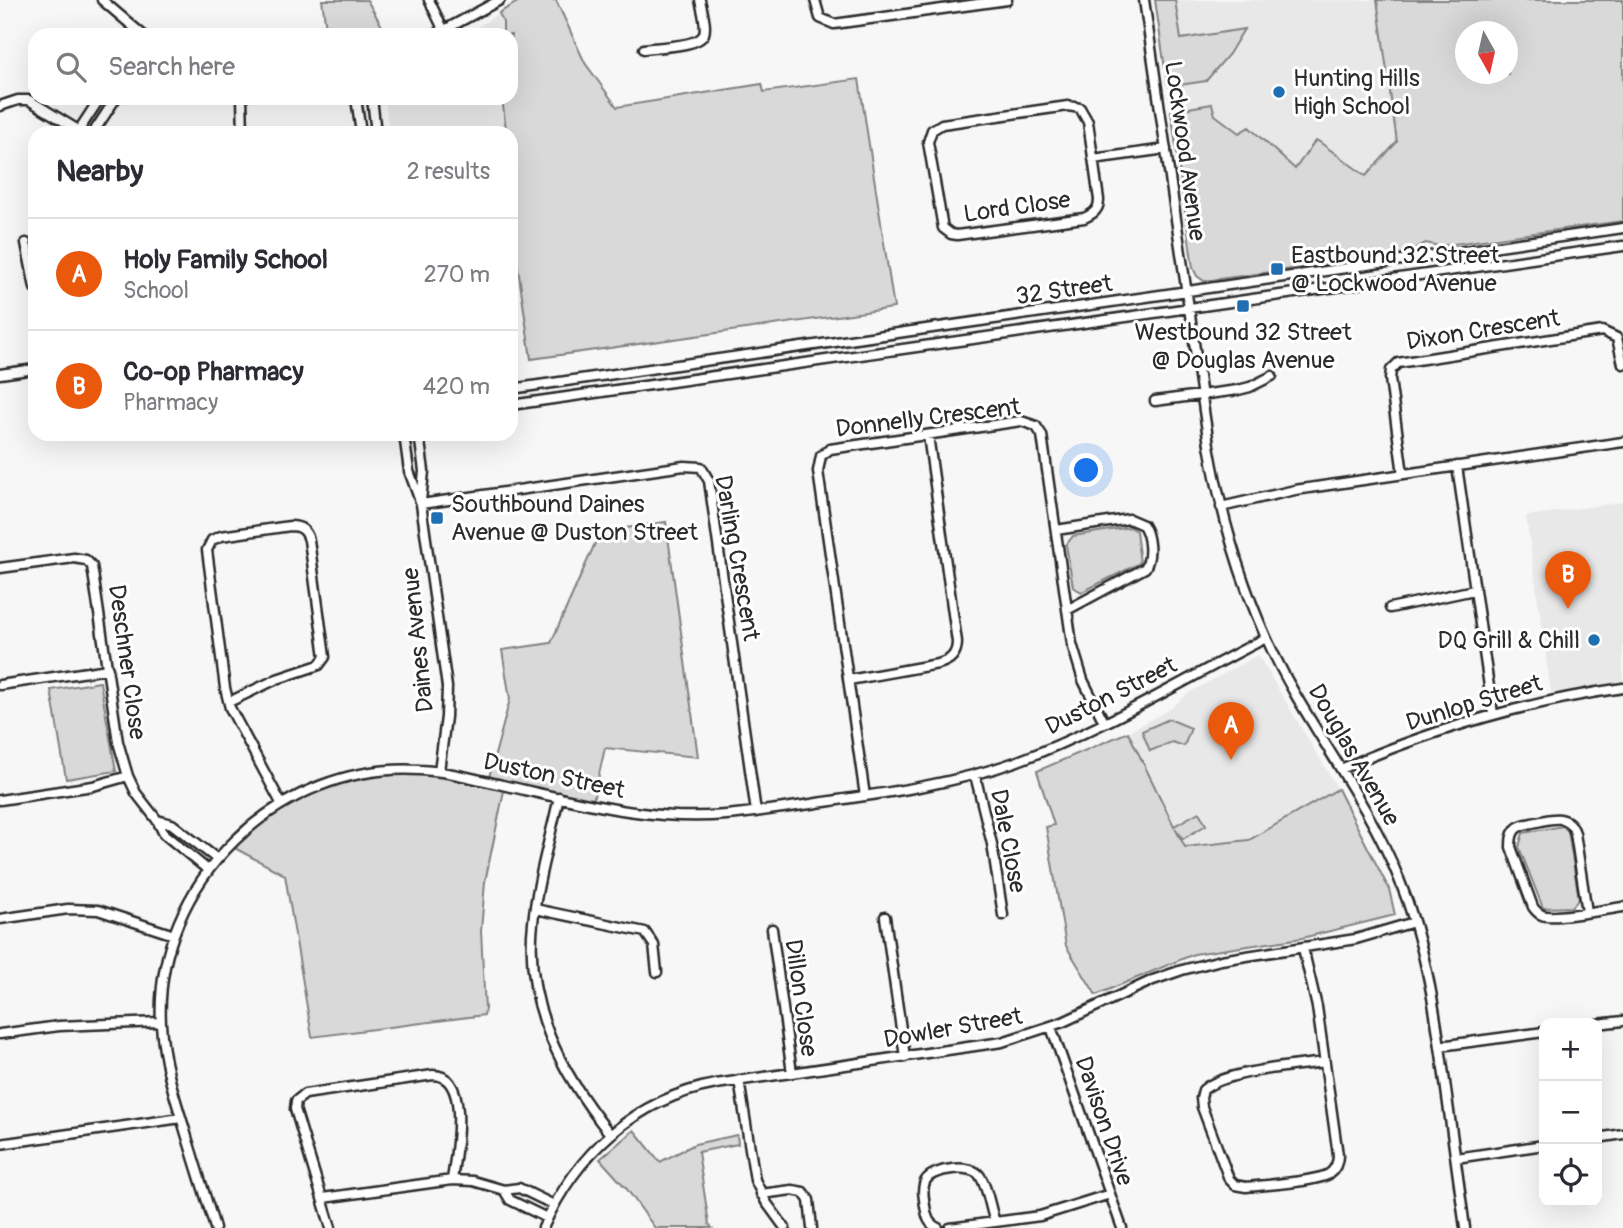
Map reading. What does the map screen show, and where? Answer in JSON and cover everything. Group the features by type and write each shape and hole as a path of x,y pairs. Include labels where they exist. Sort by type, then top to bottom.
{"street":[{"path":"102,0 134,28"},
{"path":"429,0 438,28"},
{"path":"449,28 500,0"},
{"path":"644,49 700,40 704,31 700,0"},
{"path":"815,0 820,18 834,24 1007,0"},
{"name":"Lockwood Avenue","path":"1144,0 1188,308"},
{"path":"0,106 28,100"},
{"path":"37,105 71,126"},
{"path":"84,126 96,105"},
{"path":"98,126 111,105"},
{"path":"242,105 243,126"},
{"path":"357,105 360,126"},
{"path":"373,105 375,126"},
{"name":"Lord Close","path":"1075,106 1086,116 1093,159 1099,205 1089,216 957,235 947,232 941,223 928,142 932,130 942,124 1075,106"},
{"name":"Lord Close","path":"1093,159 1166,149"},
{"name":"32 Street","path":"518,388 1623,228"},
{"path":"26,243 28,253"},
{"name":"32 Street","path":"518,404 1623,246"},
{"name":"Douglas Avenue","path":"1188,308 1221,507 1237,562 1266,638 1295,694 1377,831 1415,922 1429,978 1465,1228"},
{"name":"Dixon Crescent","path":"1403,474 1390,379 1391,370 1398,363 1602,331 1617,338 1623,364"},
{"path":"0,374 28,370"},
{"path":"1155,401 1244,389 1272,376"},
{"name":"Donnelly Crescent","path":"865,796 818,471 823,453 835,448 1021,421 1036,426 1042,435 1066,610 1078,668 1104,722"},
{"path":"849,680 944,663 953,657 957,648 928,435"},
{"name":"Daines Avenue","path":"405,441 409,471 421,504 447,687 439,771"},
{"name":"Daines Avenue","path":"420,441 424,471 421,504"},
{"path":"1221,507 1287,491 1623,442"},
{"path":"1457,466 1493,714"},
{"name":"Darling Crescent","path":"421,504 684,467 702,467 709,481 756,811"},
{"path":"1056,530 1129,519 1143,525 1147,534 1150,560 1145,568 1066,610"},
{"path":"229,702 277,679 319,665 325,657 309,540 306,532 299,527 221,536 212,540 207,556 229,702 234,718 281,803"},
{"name":"Deschner Close","path":"0,568 74,558 90,563 94,569 118,742 128,776 164,834 208,870"},
{"path":"1390,608 1474,590"},
{"name":"Duston Street","path":"215,1228 166,1070 160,1022 163,983 174,935 188,902 208,870 254,822 281,803 313,787 346,777 387,770 439,771 630,813 674,817 705,817 756,811 928,786 975,775 1042,751 1266,638"},
{"path":"0,685 108,669"},
{"name":"Dunlop Street","path":"1340,769 1441,730 1493,714 1537,703 1623,688"},
{"name":"Dale Close","path":"975,775 992,844 1003,915"},
{"name":"Deschner Close","path":"0,800 93,786 128,776"},
{"path":"559,797 535,909 532,939 534,976 547,1030 565,1070 610,1134"},
{"path":"1587,912 1576,833 1571,823 1552,818 1525,824 1516,830 1511,838 1511,847 1536,910 1541,915 1587,912 1623,906"},
{"name":"Deschner Close","path":"157,820 172,824 217,859"},
{"path":"0,919 68,909 92,909 174,935"},
{"path":"535,909 645,932 654,946 657,972"},
{"path":"885,918 905,1057"},
{"name":"Dowler Street","path":"543,1228 578,1166 610,1134 638,1113 666,1098 697,1088 739,1080 990,1044 1051,1027 1153,980 1182,970 1221,960 1356,939 1415,922"},
{"name":"Dillon Close","path":"772,929 792,1073"},
{"path":"1303,948 1316,1001 1325,1062 1338,1155 1335,1168 1328,1175 1319,1177 1246,1187 1235,1185 1227,1174 1202,1107 1203,1090 1215,1082 1245,1074 1325,1062"},
{"path":"1602,1023 1623,1021"},
{"path":"0,1034 59,1026 160,1022"},
{"name":"Davison Drive","path":"1051,1027 1122,1228"},
{"path":"1440,1046 1539,1033"},
{"path":"331,1228 296,1115 295,1105 298,1098 310,1092 414,1077 444,1076 452,1084 458,1115 452,1180"},
{"path":"739,1080 753,1174 761,1194 785,1228"},
{"path":"0,1144 181,1118"},
{"path":"1602,1137 1623,1134"},
{"path":"1455,1158 1539,1146"},
{"path":"938,1228 932,1225 927,1216 923,1191 925,1181 934,1173 965,1168 975,1171 981,1177 995,1222"},
{"path":"323,1198 452,1180 473,1181 504,1190 519,1188 554,1205"},
{"path":"504,1190 510,1200 547,1218"},
{"path":"761,1194 792,1190 803,1192 809,1200 812,1228"},
{"path":"950,1228 1052,1213 1110,1195"}],"shaded area":[{"path":"322,0 367,0 383,28 326,28"},
{"path":"521,0 556,0 585,63 617,107 762,84 764,92 859,79 894,308 531,359 518,268 518,126 506,126 503,105 518,105 518,28 503,28 499,13"},
{"name":"Hunting Hills High School","path":"1155,0 1377,0 1397,142 1365,177 1315,141 1295,170 1249,127 1239,133 1215,115 1211,104 1171,111"},
{"path":"1155,0 1175,0 1181,39 1244,29 1229,54 1206,81 1173,86 1167,83"},
{"path":"1377,0 1623,0 1623,221 1439,246 1426,243 1403,254 1204,281 1197,276 1193,268 1171,111 1212,104 1215,115 1239,133 1249,127 1295,169 1315,141 1318,141 1366,176 1397,142"},
{"path":"499,13 503,22 503,28 476,28"},
{"path":"386,105 503,105 506,126 388,126"},
{"path":"1623,502 1623,688 1552,700 1526,516"},
{"path":"666,522 698,757 605,748 592,805 505,786 485,882 481,931 484,1015 312,1037 285,875 229,845 281,803 346,777 420,770 488,781 510,699 502,650 551,643 600,532"},
{"path":"1130,527 1136,531 1140,563 1082,592 1073,587 1066,545 1073,536"},
{"path":"1258,655 1338,789 1249,841 1185,847 1128,732 1170,709 1190,692"},
{"path":"100,682 116,771 66,779 51,690"},
{"path":"1169,719 1191,728 1184,746 1172,742 1150,751 1142,731"},
{"path":"1128,732 1174,826 1199,812 1206,825 1183,839 1175,828 1185,847 1249,840 1338,789 1389,889 1395,915 1302,938 1194,954 1096,995 1066,946 1046,827 1054,825 1037,771"},
{"path":"1563,826 1568,831 1579,899 1572,907 1543,908 1519,847 1523,833"},
{"path":"634,1130 660,1162 695,1144 737,1135 738,1144 698,1152 709,1224 712,1228 655,1228 626,1188 600,1159"}],"place":[{"name":"Hunting Hills High School","path":"1279,92"},
{"name":"Eastbound 32 Street @ Lockwood Avenue","path":"1277,269"},
{"name":"Westbound 32 Street @ Douglas Avenue","path":"1243,306"},
{"name":"Southbound Daines Avenue @ Duston Street","path":"437,518"},
{"name":"Co-op Pharmacy","path":"1568,609"},
{"name":"DQ Grill & Chill","path":"1594,640"},
{"name":"Holy Family School","path":"1231,760"}]}
